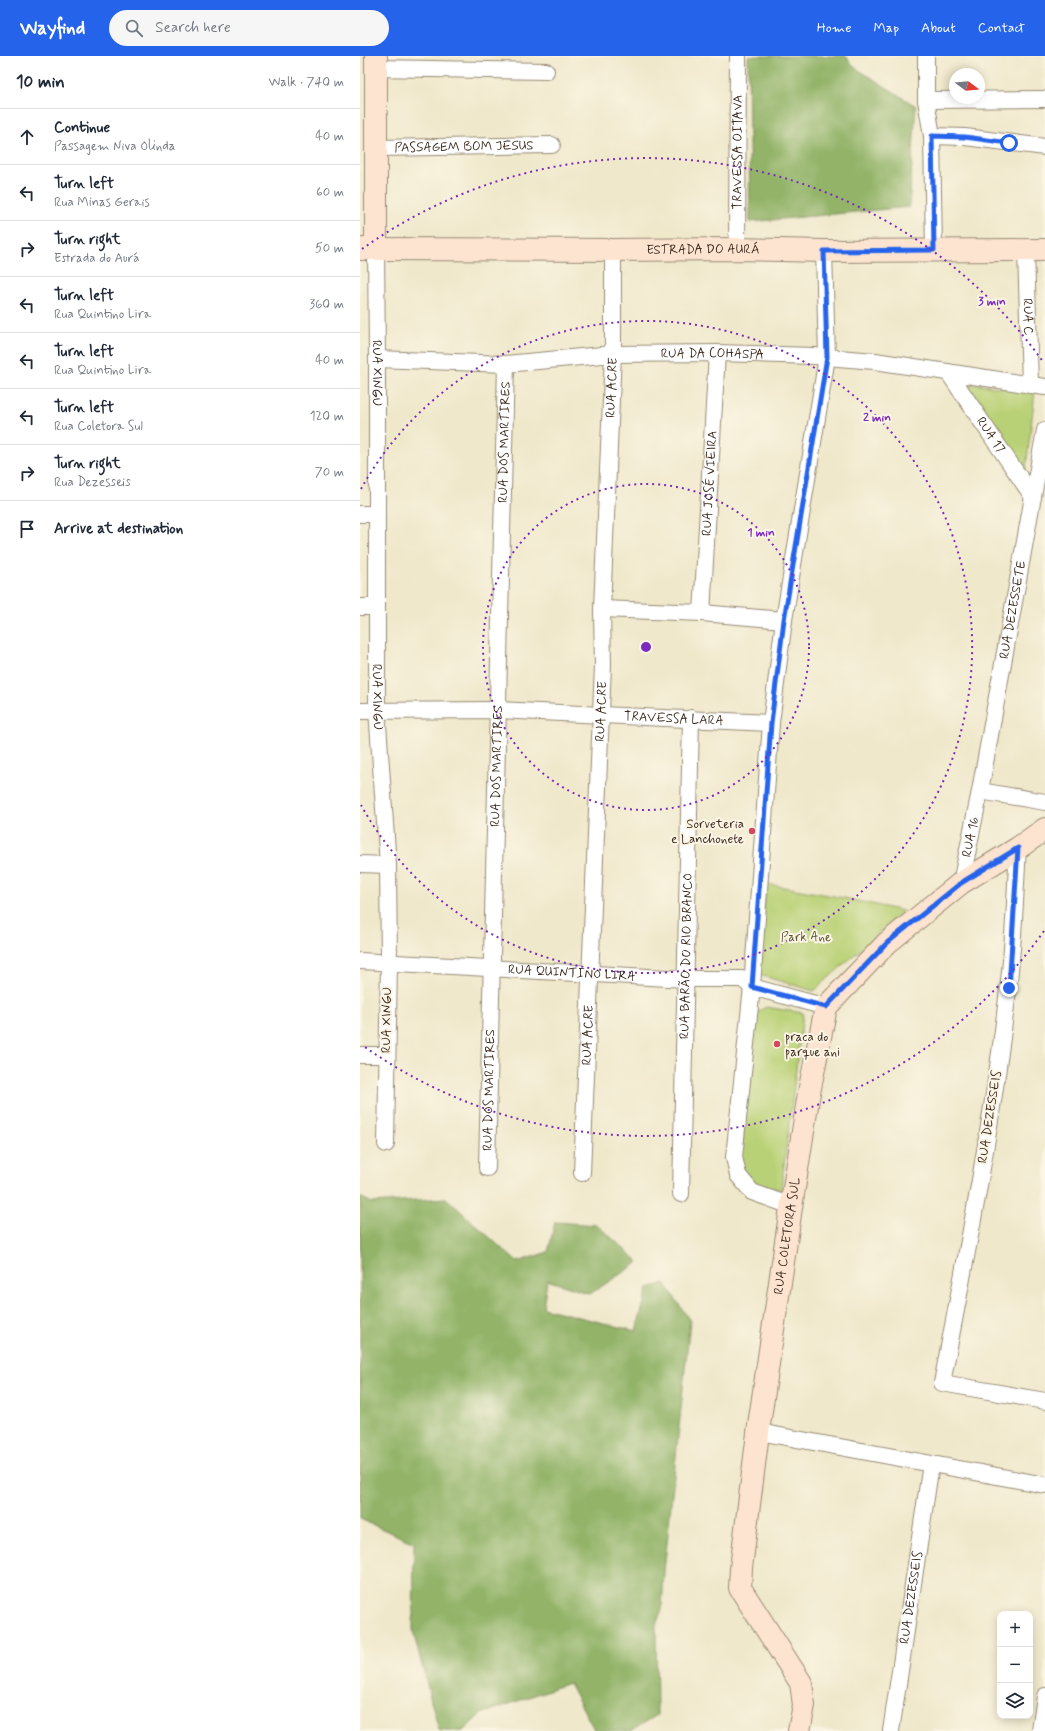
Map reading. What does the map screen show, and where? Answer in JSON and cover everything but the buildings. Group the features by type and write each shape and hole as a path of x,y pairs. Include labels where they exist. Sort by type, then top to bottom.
{"street":[{"name":"TRAVESSA OITAVA","path":"737,248 738,56"},
{"path":"926,56 926,100 932,136 934,250"},
{"path":"368,249 376,148 376,62 546,71"},
{"path":"926,100 1045,99"},
{"path":"932,136 965,137 1045,147"},
{"name":"PASSAGEM BOM JESUS","path":"376,148 552,146"},
{"name":"ESTRADA DO AURÁ","path":"368,249 613,250 737,248 824,251 1035,250"},
{"name":"RUA XINGU","path":"368,249 378,359 370,479 377,514 377,710 388,865 389,962 386,1055 386,1144"},
{"name":"RUA ACRE","path":"582,1174 586,1106 589,974 603,665 602,609 613,354 613,250"},
{"name":"RUA C","path":"1035,250 1038,386"},
{"path":"791,1206 752,1192 738,1175 734,1157 752,987 771,723 784,620 827,357 824,251"},
{"name":"RUA DA COHASPA","path":"378,359 506,364 613,354 717,353 827,357 875,361 1038,386"},
{"name":"RUA JOSÉ VIEIRA","path":"702,613 717,353"},
{"name":"RUA DOS MARTIRES","path":"487,1168 506,364"},
{"name":"RUA 17","path":"948,372 1033,497"},
{"name":"RUA DEZESSETE","path":"980,791 1045,430"},
{"path":"360,514 377,514"},
{"path":"360,607 377,607"},
{"path":"602,609 702,613 784,620"},
{"name":"TRAVESSA LARA","path":"360,711 498,710 771,723"},
{"name":"RUA BARÃO DO RIO BRANCO","path":"681,1194 691,718"},
{"path":"980,791 1045,802"},
{"name":"RUA 16","path":"961,883 980,791"},
{"path":"826,1007 887,943 961,883 1018,848 1045,829"},
{"name":"RUA DEZESSEIS","path":"1018,848 1009,988 998,1069 980,1180 942,1383 1045,1401"},
{"path":"360,864 388,865"},
{"name":"RUA QUINTINO LIRA","path":"360,961 686,979 742,980 752,987 826,1007"},
{"name":"RUA COLETORA SUL","path":"799,1731 804,1705 801,1683 740,1588 741,1568 758,1432 791,1206 809,1093 826,1007"},
{"path":"360,1055 386,1055"},
{"path":"758,1432 1045,1484"},
{"name":"RUA DEZESSEIS","path":"892,1731 931,1464"},
{"path":"1040,1731 1045,1696"}],"green space":[{"path":"748,56 846,56 854,67 916,106 909,207 750,222"},
{"path":"967,383 1035,392 1025,478"},
{"name":"Park Ane","path":"767,884 844,898 903,911 814,991 756,974"},
{"path":"766,1007 803,1013 781,1190 760,1185 745,1178 740,1162 756,1013"},
{"path":"360,1197 372,1203 446,1198 517,1262 548,1252 555,1222 597,1225 639,1262 590,1294 547,1280 543,1308 636,1331 648,1288 665,1283 690,1321 664,1572 662,1609 656,1625 657,1715 631,1731 595,1731 569,1683 481,1714 463,1731 439,1731 413,1631 414,1543 360,1519"}],"place":[{"name":"Sorveteria e Lanchonete","path":"752,831"},
{"name":"praca do parque ani","path":"777,1044"}],"route":[{"path":"1009,143 965,137 932,136 934,250 824,251 827,357 784,620 771,723 752,987 826,1007 887,943 961,883 1018,848 1009,988"}]}
